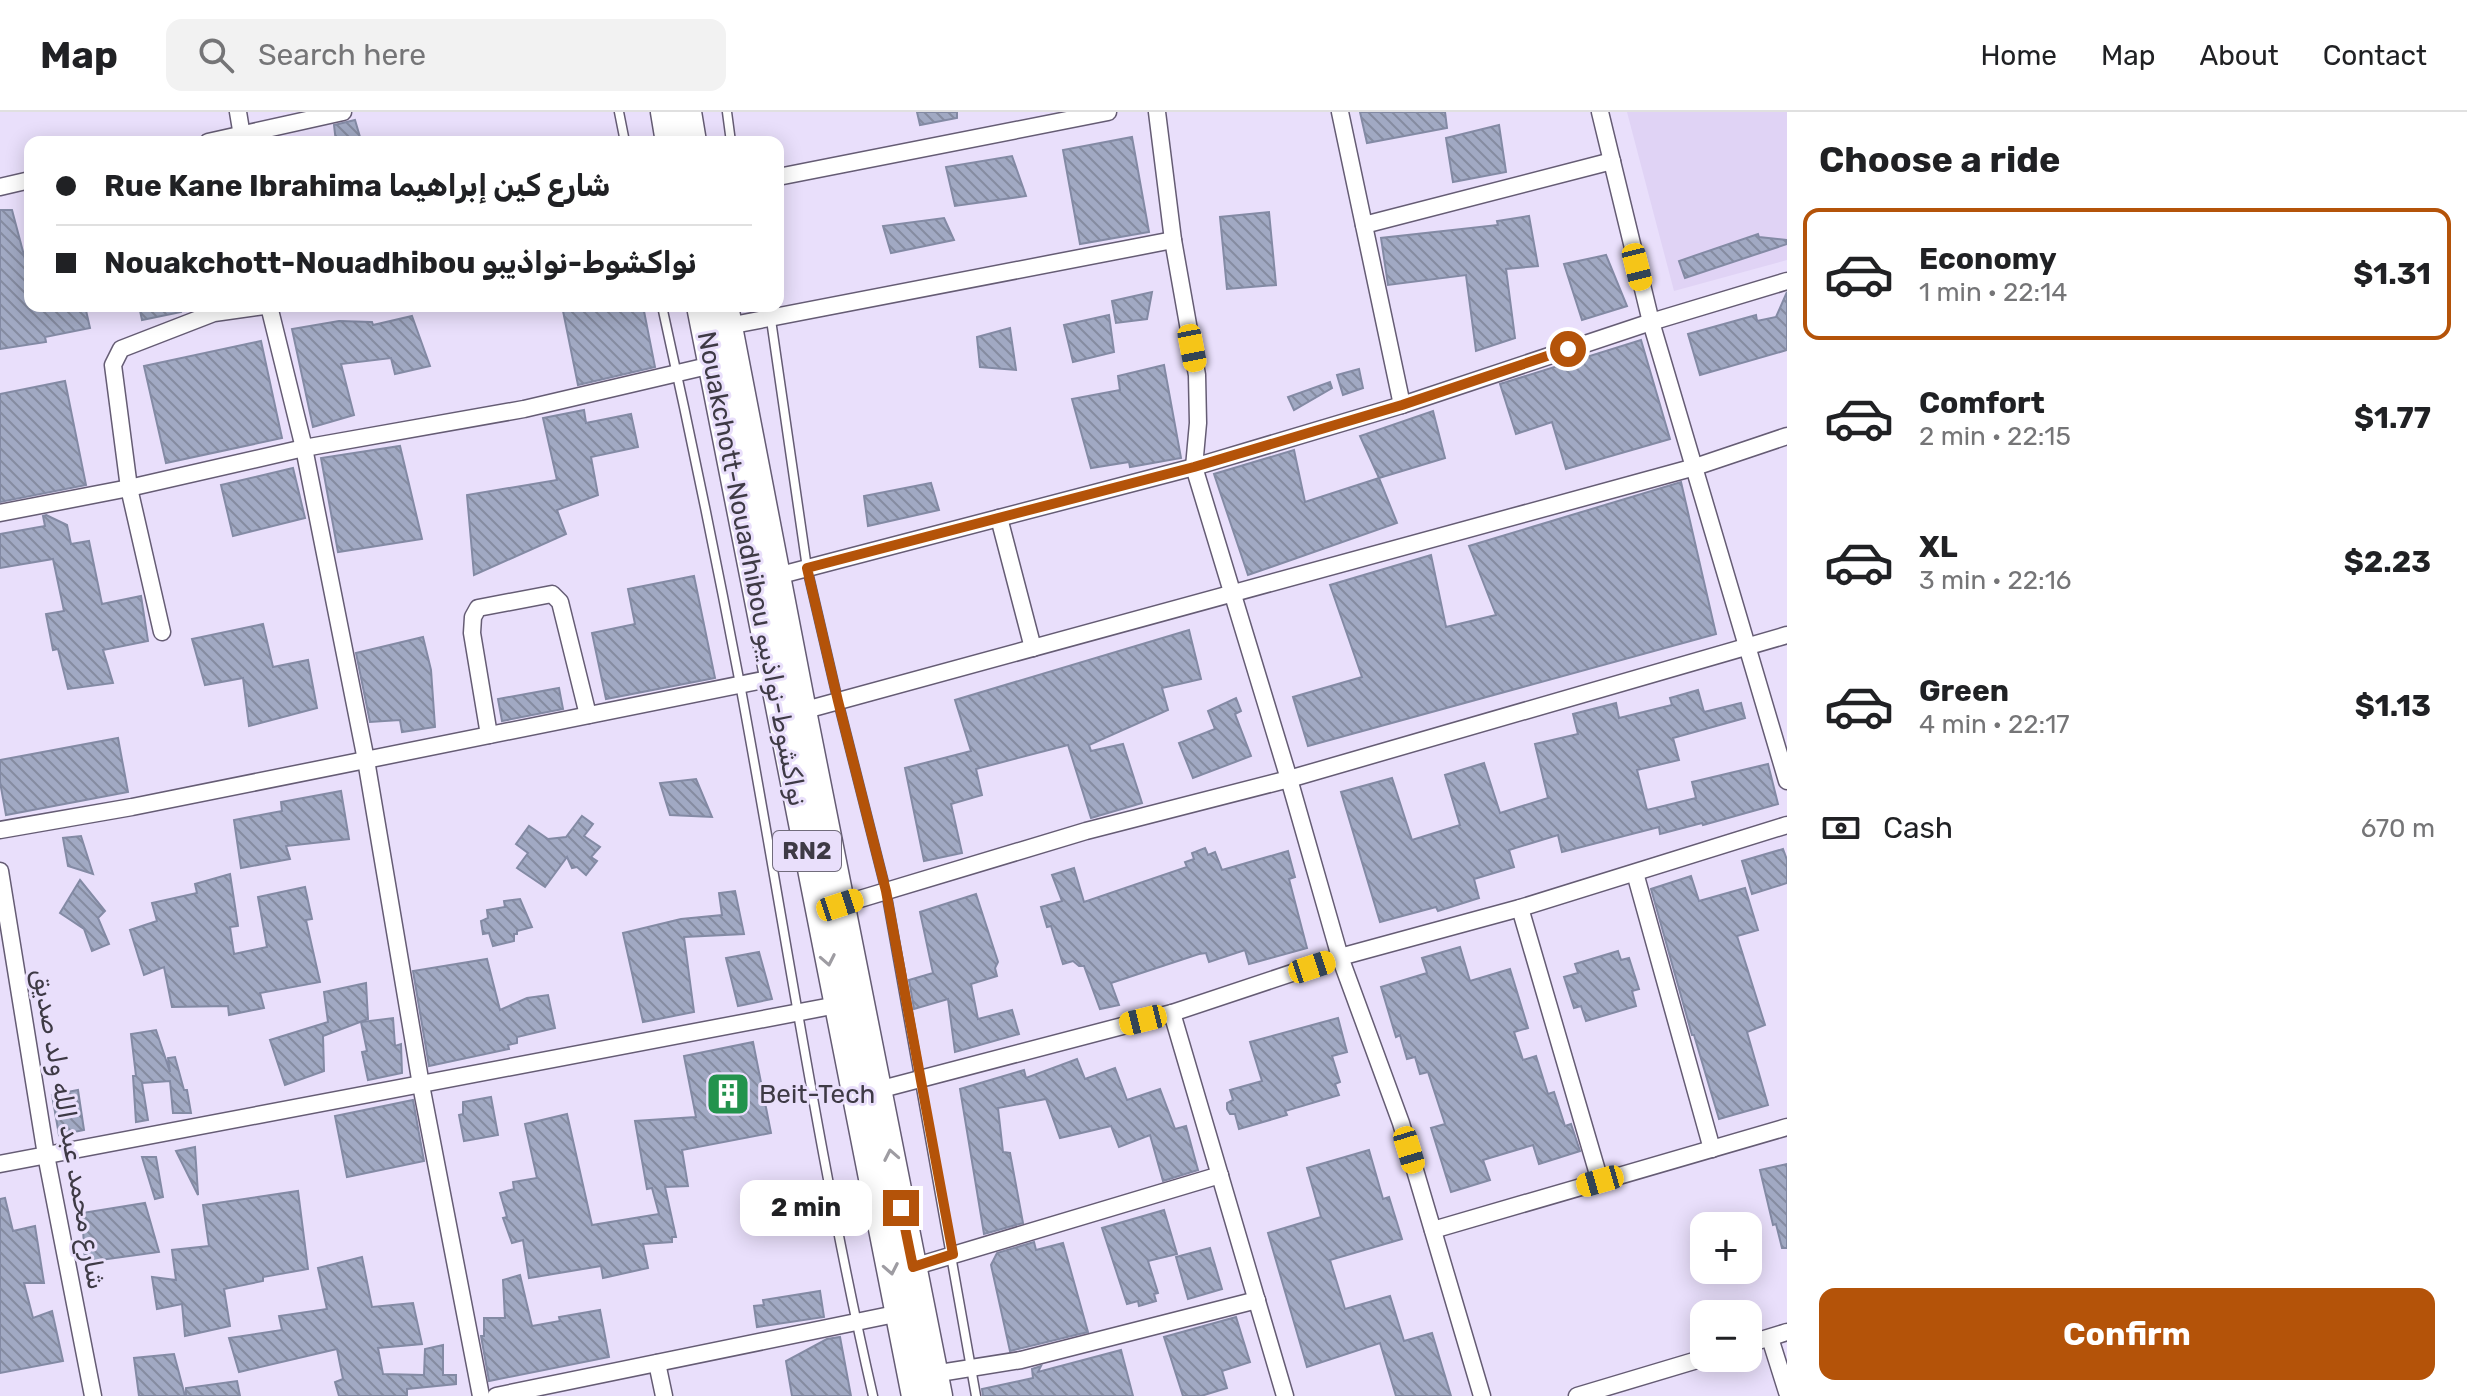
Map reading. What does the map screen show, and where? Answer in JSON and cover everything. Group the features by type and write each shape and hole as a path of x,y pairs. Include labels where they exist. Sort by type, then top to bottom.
{"highway":[{"path":"665,112 669,136"},
{"path":"687,112 691,136"},
{"name":"Nouakchott-Nouadhibou نواكشوط-نواذيبو","path":"702,312 900,1313 925,1386"},
{"name":"Nouakchott-Nouadhibou نواكشوط-نواذيبو","path":"726,316 913,1267 925,1386"}],"street":[{"path":"238,112 243,136"},
{"path":"251,136 343,112"},
{"path":"784,176 1108,112"},
{"path":"1157,112 1173,240 1197,375 1198,423 1194,467 1340,957 1401,1123 1482,1396"},
{"path":"1340,112 1402,405"},
{"path":"1600,112 1651,322 1787,781"},
{"path":"1364,225 1612,161"},
{"path":"0,187 24,181"},
{"path":"784,309 1173,240"},
{"path":"777,576 1194,467 1402,405 1651,322 1787,281"},
{"path":"162,632 129,488 113,365 121,349 222,312"},
{"path":"269,312 304,448 366,760 421,1085 481,1396"},
{"path":"726,316 770,312"},
{"path":"0,513 129,488 304,448 524,409 712,365"},
{"path":"802,711 1695,467 1787,436"},
{"path":"999,518 1033,648"},
{"path":"489,735 472,633 473,617 478,608 537,595 552,594 560,602 588,715"},
{"path":"840,905 1086,831 1289,779 1787,635"},
{"path":"0,830 132,807 773,678"},
{"path":"878,1090 1172,1013 1340,957 1520,908 1787,825"},
{"name":"شارع محمد عبد الله ولد صديق","path":"0,871 46,1155 93,1396"},
{"path":"1635,873 1712,1149"},
{"path":"1520,908 1600,1181"},
{"path":"0,1164 837,1005"},
{"path":"1172,1013 1285,1396"},
{"path":"1433,1230 1787,1127"},
{"path":"913,1267 1220,1175"},
{"path":"925,1386 972,1368 1021,1360 1257,1300"},
{"path":"496,1396 900,1313"},
{"path":"1762,1340 1787,1332"},
{"path":"1770,1338 1787,1392"},
{"path":"657,1363 664,1396"},
{"path":"1577,1396 1614,1391 1690,1363"}],"lane":[{"path":"619,112 624,136"},
{"path":"727,112 730,136"},
{"path":"663,312 740,685 797,1012 873,1396"},
{"path":"770,312 807,568 886,891 976,1396"}],"shaded area":[{"path":"1627,112 1787,112 1787,260 1674,291"}],"building":[{"path":"917,112 957,112 957,118 920,125"},
{"path":"1360,112 1445,112 1447,128 1367,143"},
{"path":"355,120 360,136 335,136 334,125"},
{"path":"1499,125 1506,172 1453,182 1446,138"},
{"path":"1132,137 1149,232 1080,244 1063,150"},
{"path":"1012,156 1026,196 955,206 946,167"},
{"path":"0,210 12,210 24,255 24,312 86,312 90,328 45,337 46,342 0,349"},
{"path":"1269,212 1276,285 1227,289 1220,217"},
{"path":"1529,216 1538,266 1506,269 1515,338 1476,351 1466,275 1388,285 1381,238 1498,225 1497,221"},
{"path":"944,218 954,240 891,253 883,226"},
{"path":"1758,234 1759,237 1787,240 1787,244 1685,278 1679,261"},
{"path":"1606,255 1627,306 1582,320 1564,264"},
{"path":"1152,292 1147,319 1116,323 1112,301"},
{"path":"1787,292 1787,350 1700,375 1688,334 1756,315 1757,321 1776,317"},
{"path":"140,312 181,312 142,320"},
{"path":"563,312 644,312 655,367 578,385"},
{"path":"1109,315 1114,352 1073,362 1064,325"},
{"path":"412,316 430,366 395,374 391,358 341,364 354,415 313,427 292,329 339,321 372,322 373,325"},
{"path":"1010,328 1016,370 980,367 977,337"},
{"path":"1641,340 1670,439 1566,469 1552,422 1516,434 1500,384"},
{"path":"261,341 282,438 166,463 144,366"},
{"path":"1164,365 1181,458 1130,467 1129,462 1091,468 1072,399 1120,390 1118,376"},
{"path":"1359,369 1363,388 1343,395 1337,375"},
{"path":"65,381 86,485 0,502 0,394"},
{"path":"1330,382 1332,388 1294,410 1288,397"},
{"path":"584,410 586,423 631,414 638,447 591,457 598,495 557,510 566,534 474,575 467,495 557,480 543,418"},
{"path":"1433,411 1445,458 1379,478 1360,436"},
{"path":"400,446 422,539 338,552 321,458"},
{"path":"1294,450 1305,502 1379,478 1397,523 1248,575 1214,474"},
{"path":"293,468 305,518 233,536 221,485"},
{"path":"1681,482 1716,634 1308,746 1293,697 1362,677 1330,585 1431,555 1446,627 1496,615 1469,546"},
{"path":"931,483 939,510 868,526 864,496"},
{"path":"43,516 67,525 71,544 89,541 102,604 141,596 148,641 103,650 113,683 68,689 58,649 53,650 46,614 64,611 53,559 0,568 0,534 45,526"},
{"path":"694,576 715,678 606,699 592,633 635,624 628,589"},
{"path":"263,624 273,667 308,660 317,708 249,726 243,678 205,685 192,639"},
{"path":"1189,630 1201,679 1162,688 1168,710 1089,745 1091,751 1123,744 1142,803 1091,818 1068,745 976,769 982,795 951,804 962,853 924,861 905,768 971,751 955,700"},
{"path":"423,637 431,670 435,727 402,732 400,720 370,722 356,653"},
{"path":"559,688 563,709 502,721 498,699"},
{"path":"1698,690 1704,712 1741,703 1745,718 1673,738 1679,760 1637,770 1647,810 1696,798 1692,782 1768,764 1778,804 1703,825 1660,834 1659,827 1562,852 1558,835 1509,850 1514,867 1474,879 1479,898 1438,911 1436,907 1380,922 1341,792 1392,778 1412,840 1460,825 1445,775 1484,763 1500,813 1548,798 1535,744 1578,734 1573,714 1616,703 1619,718 1672,705 1670,698"},
{"path":"1236,698 1241,711 1235,714 1251,756 1193,778 1179,743 1215,729 1208,711"},
{"path":"118,738 128,792 6,815 0,760"},
{"path":"696,779 712,817 670,815 660,783"},
{"path":"341,791 349,839 286,846 290,859 241,868 234,820 282,811 281,802"},
{"path":"582,816 593,824 584,836 600,847 591,857 597,861 586,875 577,867 572,868 567,857 545,887 517,868 528,853 516,844 529,826 548,839 566,837"},
{"path":"81,836 93,874 68,866 63,838"},
{"path":"1205,848 1208,855 1215,852 1222,870 1288,851 1295,877 1289,879 1307,948 1249,964 1245,950 1209,962 1206,953 1199,954 1111,983 1119,1005 1100,1009 1084,966 1073,961 1063,964 1051,926 1047,927 1041,907 1062,901 1052,875 1074,868 1084,902 1187,867 1185,862 1194,859 1192,853"},
{"path":"1783,849 1787,860 1787,883 1752,894 1742,861"},
{"path":"230,874 238,926 230,927 234,954 267,947 258,897 305,887 312,919 306,920 320,982 260,993 264,1008 229,1015 228,1006 172,1007 164,967 144,975 130,930 157,921 152,903 197,893 195,884"},
{"path":"1691,876 1699,901 1745,888 1758,930 1737,936 1765,1025 1747,1032 1768,1105 1719,1119 1651,889"},
{"path":"80,880 105,911 98,918 109,944 92,951 84,929 60,913"},
{"path":"735,891 744,934 684,937 694,1012 643,1022 623,933 681,919 722,915 719,893"},
{"path":"976,894 998,962 995,968 997,976 971,984 978,1019 1012,1010 1019,1034 955,1052 948,999 914,1009 909,980 933,973 920,912"},
{"path":"520,899 532,927 517,931 514,941 493,946 489,933 483,934 481,921 488,918 487,910 505,907 504,901"},
{"path":"1460,947 1470,981 1510,969 1528,1028 1514,1032 1523,1060 1536,1056 1548,1094 1554,1092 1565,1126 1571,1124 1580,1151 1539,1164 1533,1145 1483,1160 1490,1180 1451,1192 1431,1128 1445,1124 1428,1072 1420,1074 1415,1057 1407,1059 1400,1035 1396,1037 1381,987 1427,973 1422,958"},
{"path":"1618,951 1621,960 1629,958 1639,989 1632,991 1636,1006 1586,1021 1581,1006 1574,1008 1564,977 1578,973 1575,964"},
{"path":"759,952 772,999 738,1006 726,958"},
{"path":"487,959 500,1010 527,998 548,995 555,1028 517,1037 517,1043 508,1045 509,1049 429,1066 413,971"},
{"path":"366,983 368,1019 323,1036 324,1071 285,1085 270,1040 328,1022 324,992"},
{"path":"393,1018 395,1046 401,1044 402,1073 368,1080 362,1052 367,1051 361,1022"},
{"path":"1338,1018 1347,1052 1332,1056 1340,1082 1335,1084 1339,1095 1239,1129 1235,1114 1230,1114 1227,1109 1227,1103 1233,1100 1230,1090 1262,1081 1250,1042"},
{"path":"156,1030 170,1072 168,1058 175,1057 184,1090 187,1090 191,1113 173,1113 170,1081 142,1083 148,1120 136,1122 133,1076 136,1076 131,1034"},
{"path":"753,1042 771,1133 682,1150 688,1186 665,1187 676,1237 672,1237 672,1242 643,1244 648,1268 603,1278 601,1266 529,1278 523,1240 512,1243 503,1218 507,1217 500,1193 514,1189 513,1182 537,1178 525,1124 567,1114 592,1225 659,1214 652,1188 647,1189 635,1121 696,1117 684,1056"},
{"path":"1077,1059 1085,1079 1115,1068 1127,1100 1160,1089 1175,1129 1186,1126 1198,1170 1163,1181 1150,1135 1119,1147 1111,1126 1060,1138 1046,1099 998,1108 1003,1152 1010,1153 1023,1223 984,1234 960,1089 1024,1070 1026,1078"},
{"path":"78,1090 84,1130 59,1135 52,1095"},
{"path":"491,1097 498,1135 464,1141 459,1115 463,1114 463,1102"},
{"path":"413,1100 424,1161 347,1177 335,1116"},
{"path":"195,1147 198,1194 198,1195 176,1151"},
{"path":"1369,1150 1383,1199 1389,1197 1402,1239 1330,1260 1345,1309 1390,1296 1404,1341 1432,1333 1451,1396 1396,1396 1380,1343 1307,1367 1268,1233 1321,1217 1307,1168"},
{"path":"142,1157 156,1157 163,1197 155,1199"},
{"path":"1787,1164 1787,1248 1782,1248 1776,1224 1773,1225 1760,1170"},
{"path":"298,1191 308,1269 263,1277 263,1281 224,1289 230,1326 185,1336 182,1304 157,1309 152,1277 176,1280 172,1250 209,1246 203,1205"},
{"path":"5,1198 13,1231 35,1226 44,1283 24,1283 33,1318 52,1311 63,1361 0,1373 0,1199"},
{"path":"145,1203 159,1252 85,1262 82,1213"},
{"path":"1164,1210 1177,1254 1148,1261 1158,1293 1154,1294 1156,1301 1139,1306 1138,1301 1127,1304 1102,1228"},
{"path":"1034,1242 1036,1250 1063,1243 1088,1332 1010,1351 991,1265 997,1253"},
{"path":"1210,1248 1222,1289 1188,1299 1176,1257"},
{"path":"362,1257 372,1307 413,1303 422,1344 378,1348 383,1374 424,1375 425,1349 443,1345 443,1375 456,1375 456,1384 407,1389 407,1396 339,1396 335,1382 343,1379 337,1349 239,1372 229,1338 282,1330 279,1316 327,1309 318,1268"},
{"path":"520,1275 532,1326 560,1321 559,1317 600,1310 609,1357 489,1381 481,1336 484,1336 484,1318 505,1318 503,1280"},
{"path":"820,1291 824,1317 757,1327 754,1306 764,1305 763,1300"},
{"path":"1236,1317 1250,1362 1222,1371 1227,1388 1201,1396 1183,1396 1164,1337"},
{"path":"840,1337 851,1396 792,1396 786,1361 827,1339"},
{"path":"1121,1350 1133,1396 983,1396 982,1389 1033,1378 1032,1369 1041,1366 1038,1372"},
{"path":"174,1354 185,1396 139,1396 134,1358"},
{"path":"237,1381 240,1396 186,1396 186,1388"}],"place":[{"name":"Beit-Tech","path":"728,1094"}],"route":[{"path":"901,1208 913,1267 953,1254 886,891 807,568 1194,467 1402,405 1568,349"}]}
